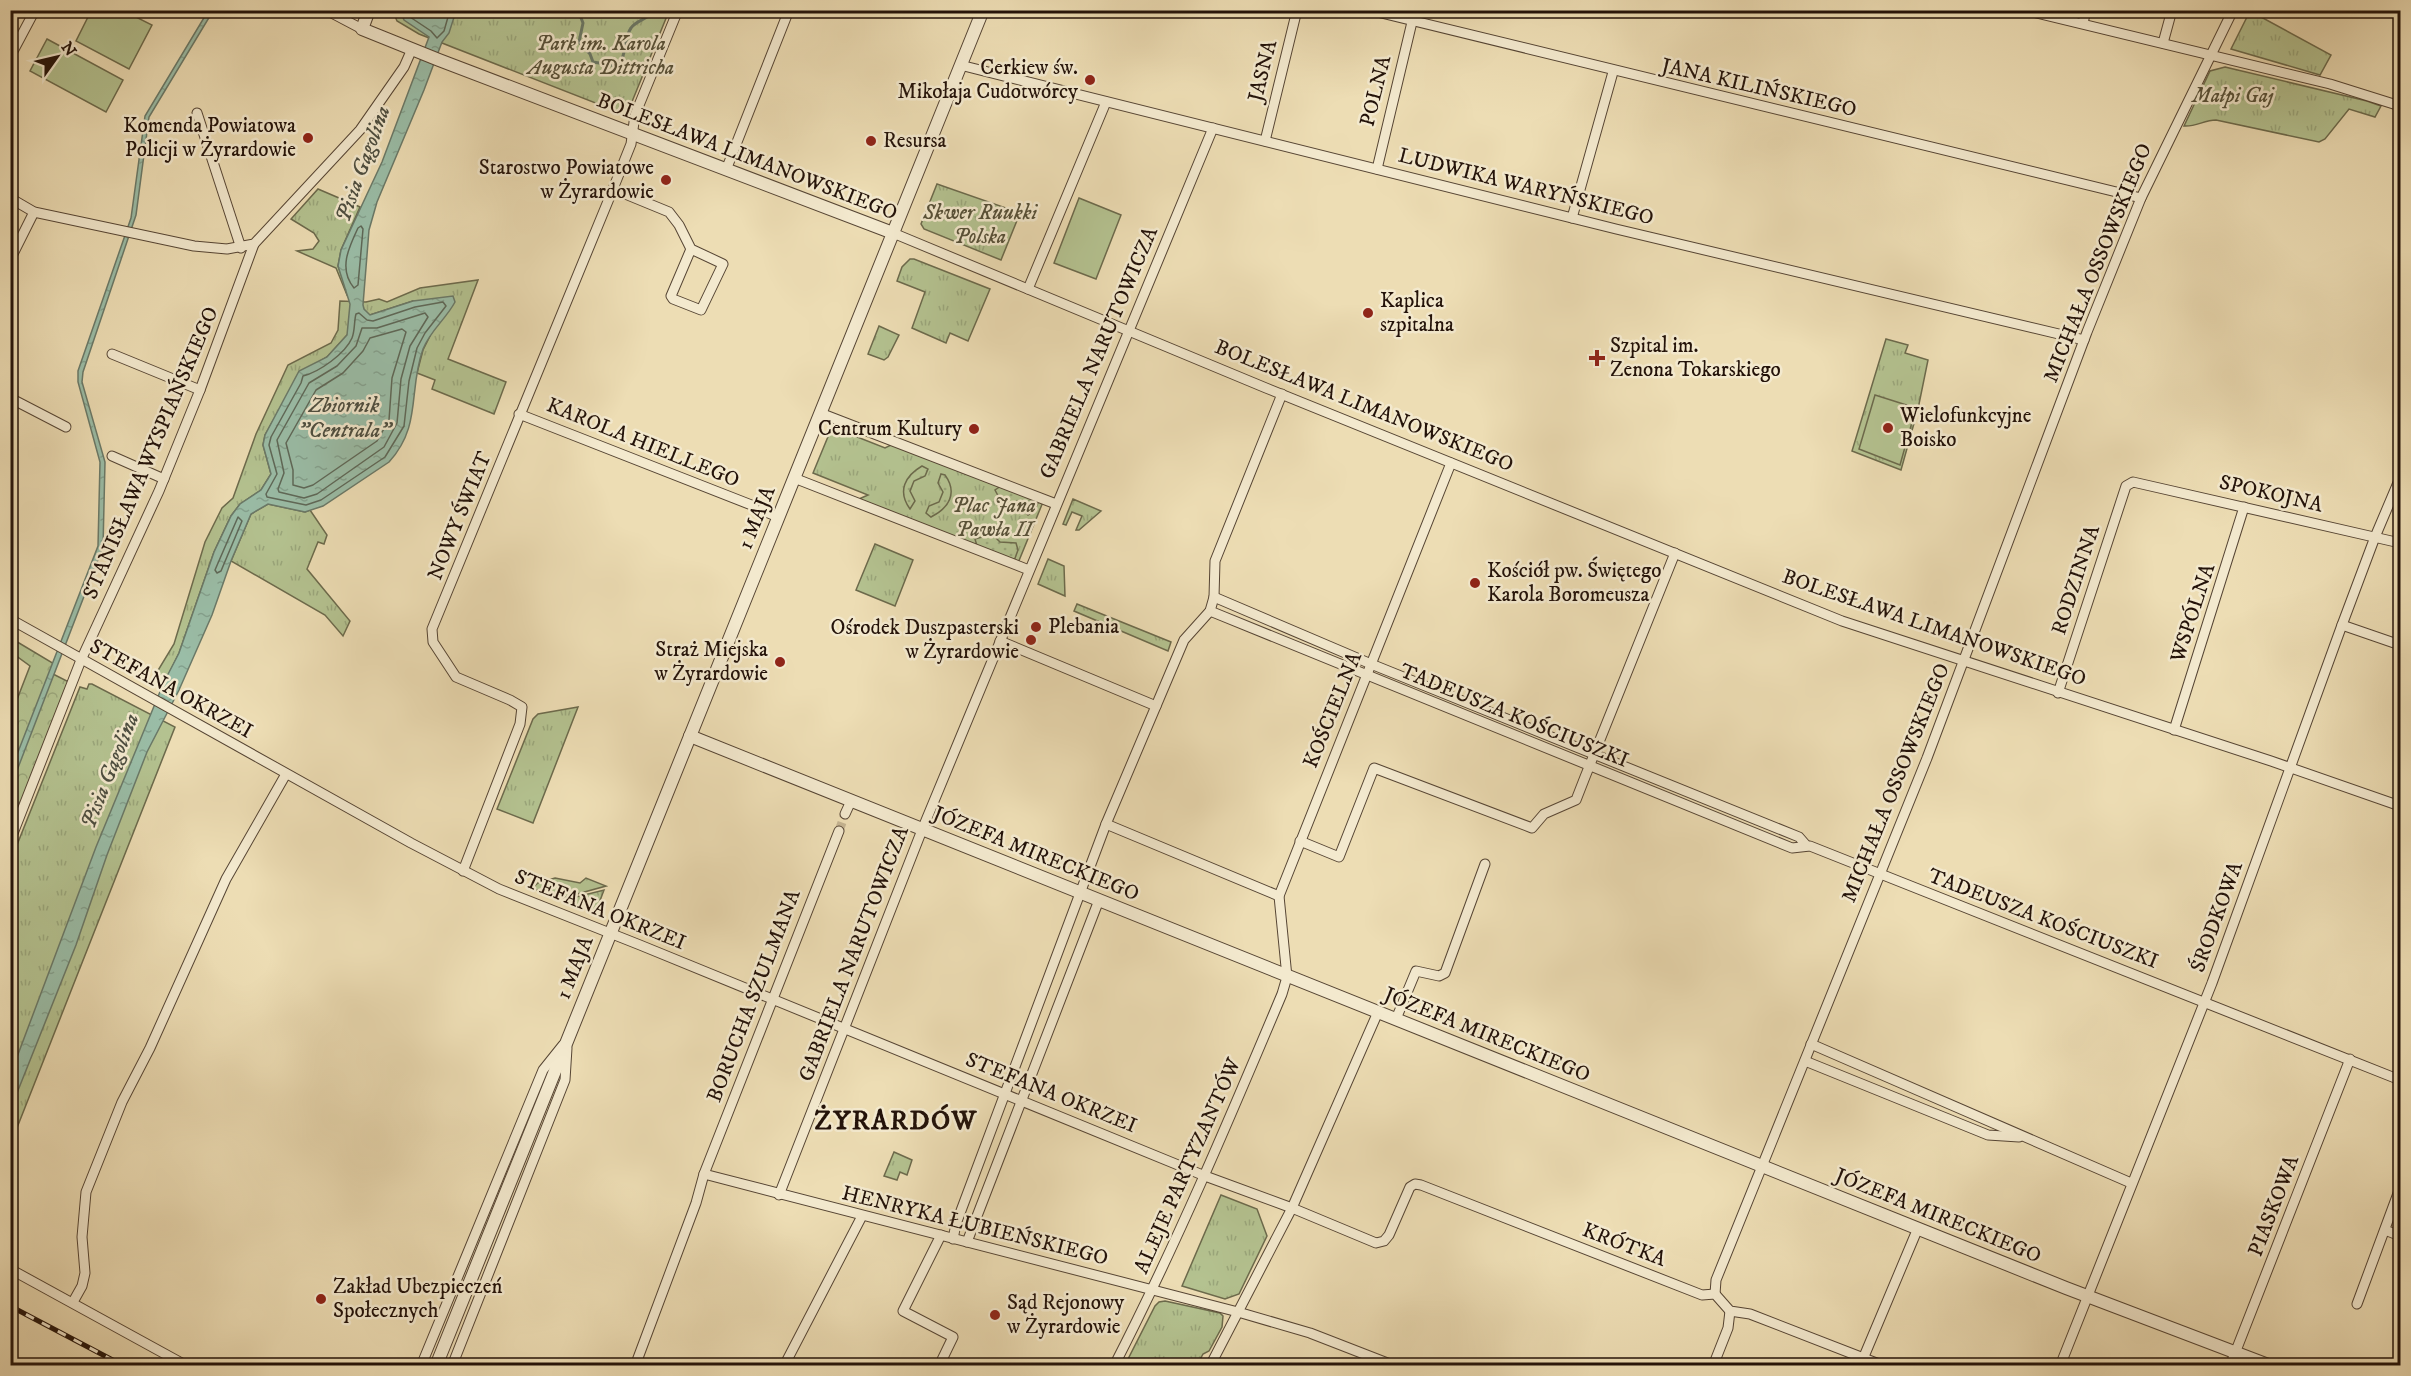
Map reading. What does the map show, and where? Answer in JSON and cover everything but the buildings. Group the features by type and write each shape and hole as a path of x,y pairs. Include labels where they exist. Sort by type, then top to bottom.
{"street":[{"path":"11,55 35,10"},
{"name":"BOLESŁAWA LIMANOWSKIEGO","path":"326,10 362,28 439,60 893,233 1282,394 1842,621 2400,806"},
{"path":"362,28 369,10"},
{"name":"NOWY ŚWIAT","path":"463,871 520,724 522,707 456,677 433,642 431,633 631,144 635,115 678,10"},
{"path":"726,170 789,10"},
{"name":"1 MAJA","path":"436,1365 983,10"},
{"name":"JASNA","path":"1265,141 1297,10"},
{"name":"JANA KILIŃSKIEGO","path":"1368,10 1613,72 1926,144 2141,198"},
{"path":"2024,10 2330,84 2400,106"},
{"path":"2083,23 2086,10"},
{"path":"2163,43 2172,10"},
{"name":"MICHAŁA OSSOWSKIEGO","path":"1715,1294 1716,1280 1965,660 2084,340 2141,198 2233,10"},
{"name":"POLNA","path":"1377,169 1412,22"},
{"path":"10,198 34,212 194,246 227,249 254,244 360,130 415,50"},
{"name":"LUDWIKA WARYŃSKIEGO","path":"960,65 1572,218 2084,340"},
{"path":"1572,218 1613,72"},
{"path":"1028,289 1107,102"},
{"path":"197,113 241,248"},
{"name":"GABRIELA NARUTOWICZA","path":"779,1195 922,830 1213,128"},
{"path":"613,189 669,212 679,225 691,249 723,264 701,310 673,299 671,296 691,249"},
{"path":"10,260 34,212"},
{"name":"STANISŁAWA WYSPIAŃSKIEGO","path":"10,841 81,660 164,479 254,244"},
{"path":"112,354 200,390"},
{"path":"953,1239 956,1224 1106,824 1184,640 1210,611 1214,597 1215,561 1282,394"},
{"path":"10,398 66,428"},
{"path":"820,413 1056,504"},
{"name":"KAROLA HIELLEGO","path":"519,414 778,517"},
{"path":"112,456 164,479"},
{"name":"KOŚCIELNA","path":"1287,977 1279,896 1451,463"},
{"path":"794,478 1029,570"},
{"name":"ŚRODKOWA","path":"2060,1365 2204,1002 2342,625 2400,478"},
{"name":"SPOKOJNA","path":"2133,482 2400,543"},
{"name":"RODZINNA","path":"2058,693 2126,486 2133,482"},
{"name":"WSPÓLNA","path":"2174,730 2244,507"},
{"path":"1300,841 1339,857 1374,768 1532,828 1544,814 1576,800 1675,554"},
{"name":"TADEUSZA KOŚCIUSZKI","path":"1214,597 1371,664 1798,837 1806,845 2400,1080"},
{"name":"TADEUSZA KOŚCIUSZKI","path":"1210,611 1792,848 1806,845"},
{"name":"STEFANA OKRZEI","path":"10,619 286,774 498,889 1205,1176 1292,1208"},
{"path":"2342,625 2400,645"},
{"path":"1000,641 1156,706"},
{"name":"JÓZEFA MIRECKIEGO","path":"690,736 2087,1296 2271,1365"},
{"path":"73,1302 82,1286 85,1273 82,1237 86,1192 122,1102 150,1048 226,879 286,774"},
{"path":"845,814 851,801"},
{"path":"1106,824 1279,896"},
{"name":"BORUCHA SZULMANA","path":"635,1365 696,1203 704,1174 839,831"},
{"path":"1396,1019 1416,971 1439,976 1445,973 1485,864"},
{"path":"968,1242 1099,900"},
{"name":"ALEJE PARTYZANTÓW","path":"1114,1365 1153,1289 1205,1176 1287,977"},
{"path":"1210,1365 1292,1208 1378,1012"},
{"name":"1 MAJA","path":"421,1365 543,1070 567,1040"},
{"name":"1 MAJA","path":"452,1365 565,1080 567,1040"},
{"path":"1811,1044 2131,1183"},
{"name":"PIASKOWA","path":"2230,1365 2350,1059"},
{"path":"1805,1061 1988,1135 2028,1137"},
{"name":"HENRYKA ŁUBIEŃSKIEGO","path":"704,1174 1238,1312 1310,1333 1394,1365"},
{"name":"KRÓTKA","path":"1292,1208 1376,1243 1389,1235 1410,1187 1415,1184 1421,1185 1702,1295 1715,1294"},
{"path":"2357,1304 2400,1188"},
{"path":"784,1365 862,1216"},
{"path":"1862,1361 1918,1228"},
{"path":"2385,1230 2400,1236"},
{"path":"939,1365 953,1337 903,1311 941,1235"},
{"path":"10,1269 187,1365"},
{"path":"1715,1294 1730,1311 1750,1314 1862,1361 1884,1365"},
{"path":"1713,1365 1728,1328 1730,1311"}],"green space":[{"path":"91,11 124,11 152,25 129,69 76,41"},
{"name":"Park im. Karola Augusta Dittricha","path":"393,11 669,11 629,109 621,113 419,34 397,21"},
{"path":"2250,11 2331,55 2320,75 2231,49"},
{"path":"47,39 123,80 106,112 30,71"},
{"name":"Małpi Gaj","path":"2225,67 2381,106 2375,117 2349,109 2325,139 2319,142 2216,120 2184,126 2210,71"},
{"name":"Skwer Ruukki Polska","path":"937,184 1020,213 1001,260 924,229 921,224"},
{"path":"318,189 360,207 341,250 338,266 347,295 336,268 297,251 313,249 319,241 314,233 291,219"},
{"path":"1079,198 1121,215 1096,279 1054,263"},
{"path":"910,259 990,289 968,341 950,333 946,343 912,328 925,292 897,281 902,267"},
{"path":"478,280 448,359 506,382 494,414 432,389 435,380 417,373 423,350 430,336 413,301 370,315 327,357 307,369 296,380 265,435 263,445 271,474 261,490 240,504 231,516 214,552 179,653 162,688 151,682 174,644 205,542 222,508 233,498 256,434 288,365 331,343 338,330 340,301 366,302 379,299 387,302 420,288"},
{"path":"879,326 899,335 888,357 884,360 868,354"},
{"path":"1886,339 1908,345 1905,353 1928,360 1918,409 1901,470 1852,451"},
{"name":"Wielofunkcyjne Boisko","path":"1875,395 1916,408 1900,465 1859,449"},
{"name":"Plac Jana Pawła II","path":"832,427 885,448 893,444 1043,502 1018,563 859,499 868,495 813,473"},
{"path":"922,466 928,469 925,476 914,481 910,491 915,501 910,509 904,496 905,484 911,474"},
{"path":"941,474 945,475 949,482 950,499 943,509 931,517 926,513 929,506 939,502 943,492 938,483"},
{"path":"1001,486 1039,501 1034,511 1028,515 1016,505 1003,505 995,490"},
{"path":"1073,499 1101,511 1079,530 1076,530 1082,516 1072,512 1066,525 1063,524"},
{"path":"268,504 305,512 310,510 327,535 324,544 318,542 307,569 350,621 343,636 325,615 231,561 251,514"},
{"path":"992,534 1000,542 1016,543 1018,550 1014,561 977,546 975,539"},
{"path":"875,544 913,560 895,606 856,590"},
{"path":"1048,559 1064,566 1065,596 1038,584"},
{"path":"1077,604 1171,642 1168,651 1074,611"},
{"path":"14,640 56,665 53,674 69,682 11,827 11,715 30,666 11,652 11,644"},
{"path":"89,684 175,727 11,1143 11,860 80,687 87,689"},
{"path":"578,707 533,823 497,809 533,719 538,714"},
{"path":"555,878 580,883 586,878 606,886 559,899 532,888 538,883"},
{"path":"604,890 596,911 592,912 564,900"},
{"path":"894,1152 912,1160 907,1175 900,1172 897,1180 884,1176"},
{"path":"1221,1195 1257,1209 1267,1236 1239,1294 1225,1299 1182,1286"},
{"path":"1165,1301 1220,1313 1223,1316 1222,1327 1209,1351 1203,1354 1197,1365 1125,1365 1155,1306"}],"water":[{"path":"208,11 213,11 149,117 136,215 83,372 82,382 105,462 103,547 11,786 11,770 98,546 100,462 78,382 78,371 131,218 145,116"},
{"name":"Zbiornik \"Centrala\"","path":"404,11 456,11 449,33 442,42 377,202 369,230 363,305 370,315 413,301 453,296 455,302 423,349 410,422 399,449 389,462 323,506 305,512 268,504 251,514 212,615 179,690 147,752 107,855 76,945 11,1108 11,1073 96,847 164,682 179,653 214,552 231,516 240,504 261,490 271,474 263,445 265,435 299,371 327,357 347,335 350,304 338,266 341,250 382,162 429,37 404,20 402,15"}],"waterway":[{"path":"578,10 583,23 579,42 590,54 593,62 617,66 622,58 631,28 647,17 648,10"}],"tunnel":[{"path":"839,831 845,814"}],"railway":[{"path":"10,1306 124,1366"}],"place":[{"name":"Cerkiew św. Mikołaja Cudotwórcy","path":"1090,80"},
{"name":"Komenda Powiatowa Policji w Żyrardowie","path":"308,138"},
{"name":"Resursa","path":"871,141"},
{"name":"Starostwo Powiatowe w Żyrardowie","path":"666,180"},
{"name":"Kaplica szpitalna","path":"1368,313"},
{"name":"Szpital im. Zenona Tokarskiego","path":"1597,358"},
{"name":"Wielofunkcyjne Boisko","path":"1888,428"},
{"name":"Centrum Kultury","path":"974,429"},
{"name":"Kościół pw. Świętego Karola Boromeusza","path":"1475,583"},
{"name":"Plebania","path":"1036,627"},
{"name":"Ośrodek Duszpasterski w Żyrardowie","path":"1031,640"},
{"name":"Straż Miejska w Żyrardowie","path":"780,662"},
{"name":"Zakład Ubezpieczeń Społecznych","path":"321,1299"},
{"name":"Sąd Rejonowy w Żyrardowie","path":"995,1315"}],"district":[{"name":"ŻYRARDÓW","path":"896,1121"}],"water label":[{"name":"Pisia Gągolina","path":"363,164"},
{"name":"Pisia Gągolina","path":"110,771"}]}
